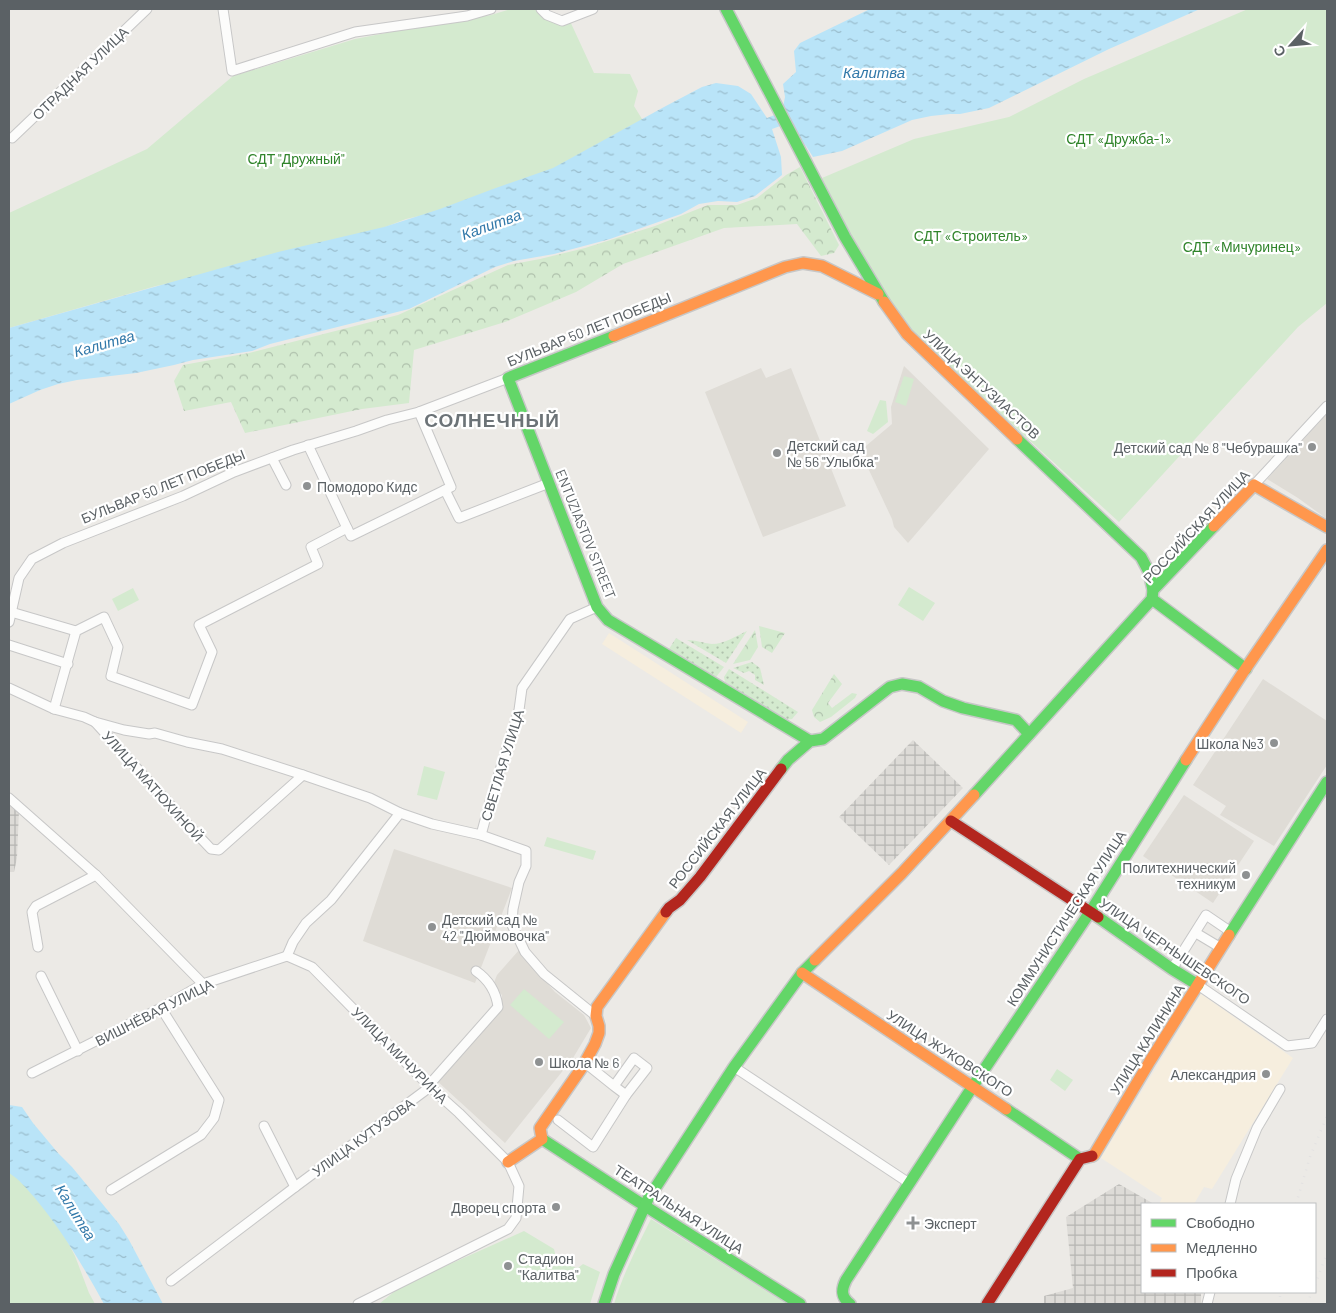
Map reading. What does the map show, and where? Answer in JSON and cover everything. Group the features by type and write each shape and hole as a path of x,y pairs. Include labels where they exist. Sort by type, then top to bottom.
{"street":[{"name":"ОТРАДНАЯ УЛИЦА","path":"12,138 148,9"},
{"path":"223,9 232,71 355,32 467,16 491,9"},
{"path":"541,9 547,15 562,21 593,9"},
{"name":"УЛИЦА ЭНТУЗИАСТОВ","path":"726,9 845,237 878,294 907,334 1141,557 1149,572 1152,594"},
{"name":"БУЛЬВАР 50 ЛЕТ ПОБЕДЫ","path":"11,612 19,578 32,559 64,543 184,496 234,472 308,445 419,412 785,267 803,263 822,266 878,294"},
{"name":"ENTUZIASTOV STREET","path":"508,378 597,607 608,620 810,741"},
{"name":"РОССИЙСКАЯ УЛИЦА","path":"604,1304 614,1274 645,1206 734,1067 802,973 951,821 1152,594 1327,406"},
{"path":"9,622 11,612 76,631 104,617 118,647 111,676 192,705 212,652 199,625 318,564 310,547 451,487 419,412"},
{"path":"308,445 349,532"},
{"path":"272,458 286,486"},
{"path":"445,490 459,518 550,483"},
{"path":"1254,485 1327,527"},
{"name":"КОММУНИСТИЧЕСКАЯ УЛИЦА","path":"850,1304 842,1295 842,1289 846,1280 909,1182 1090,912 1246,669 1327,550"},
{"path":"1152,594 1246,669"},
{"name":"СВЕТЛАЯ УЛИЦА","path":"481,835 519,710 522,688 570,619 597,607"},
{"path":"54,709 76,631"},
{"path":"9,645 68,664"},
{"name":"РОССИЙСКАЯ УЛИЦА","path":"542,1139 540,1128 583,1066 595,1044 599,1033 596,1016 598,1007 669,908 680,900 700,877 788,760 810,741 823,739 890,687 902,684 919,687 943,701 963,708 1016,720 1029,734"},
{"path":"9,688 54,709 95,722 124,730 149,734 155,733 222,749 304,774 370,798 400,813 432,824 481,835 526,851 526,866 519,882 513,909 512,925 525,952 544,974 596,1016"},
{"name":"УЛИЦА МАТЮХИНОЙ","path":"95,722 211,849 218,850 304,774"},
{"name":"УЛИЦА КАЛИНИНА","path":"987,1304 1080,1159 1094,1155 1126,1100 1327,782"},
{"path":"9,798 96,875 203,984"},
{"path":"287,956 293,942 306,923 331,900 400,813"},
{"name":"УЛИЦА ЧЕРНЫШЕВСКОГО","path":"951,821 1090,912 1287,1046 1312,1043 1327,1019"},
{"path":"38,947 33,909 96,875"},
{"path":"1172,969 1206,915 1231,932"},
{"path":"1196,933 1221,948"},
{"name":"ВИШНЁВАЯ УЛИЦА","path":"32,1073 162,1008 203,984 287,956"},
{"name":"УЛИЦА МИЧУРИНА","path":"287,956 312,967 508,1162"},
{"name":"УЛИЦА КУТУЗОВА","path":"171,1281 430,1086 498,1007 493,988 485,977 476,971"},
{"name":"УЛИЦА ЖУКОВСКОГО","path":"802,973 1080,1159"},
{"name":"ВИШНЁВАЯ УЛИЦА","path":"41,976 78,1051"},
{"path":"111,1190 201,1134 214,1118 220,1100 162,1008"},
{"path":"558,1120 593,1147 626,1096 647,1068 634,1058 614,1086"},
{"path":"583,1066 589,1066 626,1096"},
{"path":"734,1067 909,1182"},
{"path":"1230,1203 1236,1179 1257,1128 1280,1089"},
{"path":"264,1126 295,1187"},
{"path":"358,1304 508,1229 516,1218 519,1186 508,1162 542,1139"},
{"name":"ТЕАТРАЛЬНАЯ УЛИЦА","path":"542,1139 800,1304"}],"shaded area":[{"path":"904,366 989,449 908,543 894,527 860,451 892,424 891,407"},
{"name":"Детский сад № 56 \"Улыбка\"","path":"761,368 766,378 791,368 846,506 763,537 705,392"},
{"name":"Детский сад № 8 \"Чебурашка\"","path":"1327,414 1327,519 1267,479"},
{"path":"609,633 748,722 741,733 602,644"},
{"name":"Школа №3","path":"1263,679 1327,721 1327,765 1274,846 1220,815 1226,806 1193,785"},
{"path":"913,740 963,788 889,865 839,817"},
{"path":"1184,795 1254,841 1213,903 1143,856"},
{"path":"9,804 19,810 17,858 14,872 9,872"},
{"name":"Детский сад № 42 \"Дюймовочка\"","path":"394,849 512,888 475,983 363,941"},
{"path":"520,949 555,992 584,1015 591,1028 573,1058 505,1143 436,1080 502,1007 502,995 493,985 497,975"},
{"path":"1201,994 1293,1058 1212,1189 1204,1187 1195,1203 1160,1203 1162,1198 1101,1158"},
{"path":"1119,1184 1152,1203 1141,1203 1141,1293 1201,1293 1201,1304 1044,1304 1044,1296 1073,1288 1066,1217"}],"green space":[{"name":"СДТ \"Дружный\"","path":"511,9 544,9 569,19 594,73 630,74 638,91 634,106 647,127 602,151 463,206 406,219 323,251 156,286 9,328 9,213 147,149 233,76 355,39 491,15"},
{"path":"1248,9 1327,9 1327,303 1298,327 1119,522 907,326 858,250 822,178 914,139 1009,117 1084,79"},
{"path":"800,167 839,245 834,253 821,256 797,224 724,228 623,264 576,292 505,322 414,350 409,403 362,409 245,433 231,402 184,411 174,381 183,365 249,353 398,315 508,265 585,248 655,226 708,205 737,205 757,198 786,175"},
{"path":"904,376 914,379 906,406 895,402"},
{"path":"880,400 886,401 888,422 873,434 867,431"},
{"path":"909,587 935,603 923,621 898,605"},
{"path":"133,588 139,600 118,611 112,599"},
{"path":"759,626 785,633 772,653 762,647"},
{"path":"755,630 758,647 750,660 733,664"},
{"path":"747,631 726,663 687,640 716,644"},
{"path":"676,638 724,667 716,677 669,649"},
{"path":"752,662 760,668 764,685 755,680 755,675 749,671 744,673 733,668"},
{"path":"729,669 798,712 792,719 786,720 725,682 724,677"},
{"path":"834,674 842,684 828,703 832,708 852,693 857,694 855,698 831,717 820,722 814,717 812,710"},
{"path":"424,766 445,772 437,800 417,795"},
{"path":"547,837 596,851 593,860 544,846"},
{"path":"524,989 564,1022 549,1039 510,1005"},
{"path":"1057,1069 1073,1080 1065,1091 1050,1080"},
{"path":"9,1168 53,1214 75,1256 95,1304 9,1304"},
{"path":"651,1219 787,1304 614,1304 626,1271"},
{"name":"Стадион \"Калитва\"","path":"524,1231 554,1249 557,1262 578,1268 583,1264 600,1272 590,1304 379,1304 401,1286"}],"water":[{"name":"Калитва","path":"870,9 1200,9 1109,49 989,108 912,120 842,151 813,157 806,146 783,125 772,129 781,157 782,175 755,196 737,202 718,201 699,204 681,214 610,239 495,267 409,309 270,344 252,351 193,360 136,373 58,384 9,404 9,328 278,252 384,227 440,209 553,168 702,87 716,83 738,86 751,94 767,118 782,112 785,97 783,84 796,72 794,51 800,43"},
{"name":"Калитва","path":"9,1105 22,1107 33,1123 119,1224 163,1304 104,1304 54,1222 25,1187 9,1173"}],"railway":[{"path":"1296,1203 1310,1157 1327,1116"},
{"path":"1316,1282 1327,1253"},
{"path":"1280,1293 1280,1304"},
{"path":"1307,1304 1312,1293"}],"traffic: fast":[{"path":"726,9 845,237 884,302"},
{"path":"614,336 508,378 597,607 608,620 810,741"},
{"path":"1017,439 1141,557 1149,572 1153,590"},
{"path":"974,795 1152,599 1153,590 1214,526"},
{"path":"1152,599 1246,669"},
{"path":"781,769 788,760 810,741 823,739 890,687 902,684 919,687 943,701 963,708 1016,720 1029,734"},
{"path":"850,1304 845,1299 843,1293 846,1280 1094,906 1186,760"},
{"path":"1229,935 1327,782"},
{"path":"1098,917 1198,985"},
{"path":"604,1304 614,1274 648,1199 734,1067 802,973 815,960"},
{"path":"1006,1109 1080,1159"},
{"path":"542,1139 800,1304"}],"traffic: slow":[{"path":"614,336 785,267 803,263 822,266 878,294"},
{"path":"884,302 907,334 1017,439"},
{"path":"1214,526 1254,485 1327,527"},
{"path":"1186,760 1327,550"},
{"path":"815,960 902,873 974,795"},
{"path":"508,1162 542,1139 540,1128 583,1066 595,1044 599,1033 596,1016 597,1007 666,912"},
{"path":"1092,1156 1229,935"},
{"path":"802,973 1006,1109"}],"traffic: jam":[{"path":"666,912 680,900 700,877 781,769"},
{"path":"951,821 1098,917"},
{"path":"987,1304 1080,1159 1092,1156"}],"place":[{"name":"Детский сад № 8 \"Чебурашка\"","path":"1312,447"},
{"name":"Детский сад № 56 \"Улыбка\"","path":"777,453"},
{"name":"Помодоро Кидс","path":"307,486"},
{"name":"Школа №3","path":"1274,743"},
{"name":"Политехнический техникум","path":"1246,875"},
{"name":"Детский сад № 42 \"Дюймовочка\"","path":"432,927"},
{"name":"Школа № 6","path":"539,1062"},
{"name":"Александрия","path":"1266,1074"},
{"name":"Дворец спорта","path":"556,1207"},
{"name":"Эксперт","path":"913,1223"},
{"name":"Стадион \"Калитва\"","path":"508,1266"}],"district":[{"name":"СОЛНЕЧНЫЙ","path":"492,419"}],"park label":[{"name":"СДТ «Дружба-1»","path":"1119,138"},
{"name":"СДТ «Строитель»","path":"971,235"},
{"name":"СДТ «Мичуринец»","path":"1242,246"}]}
